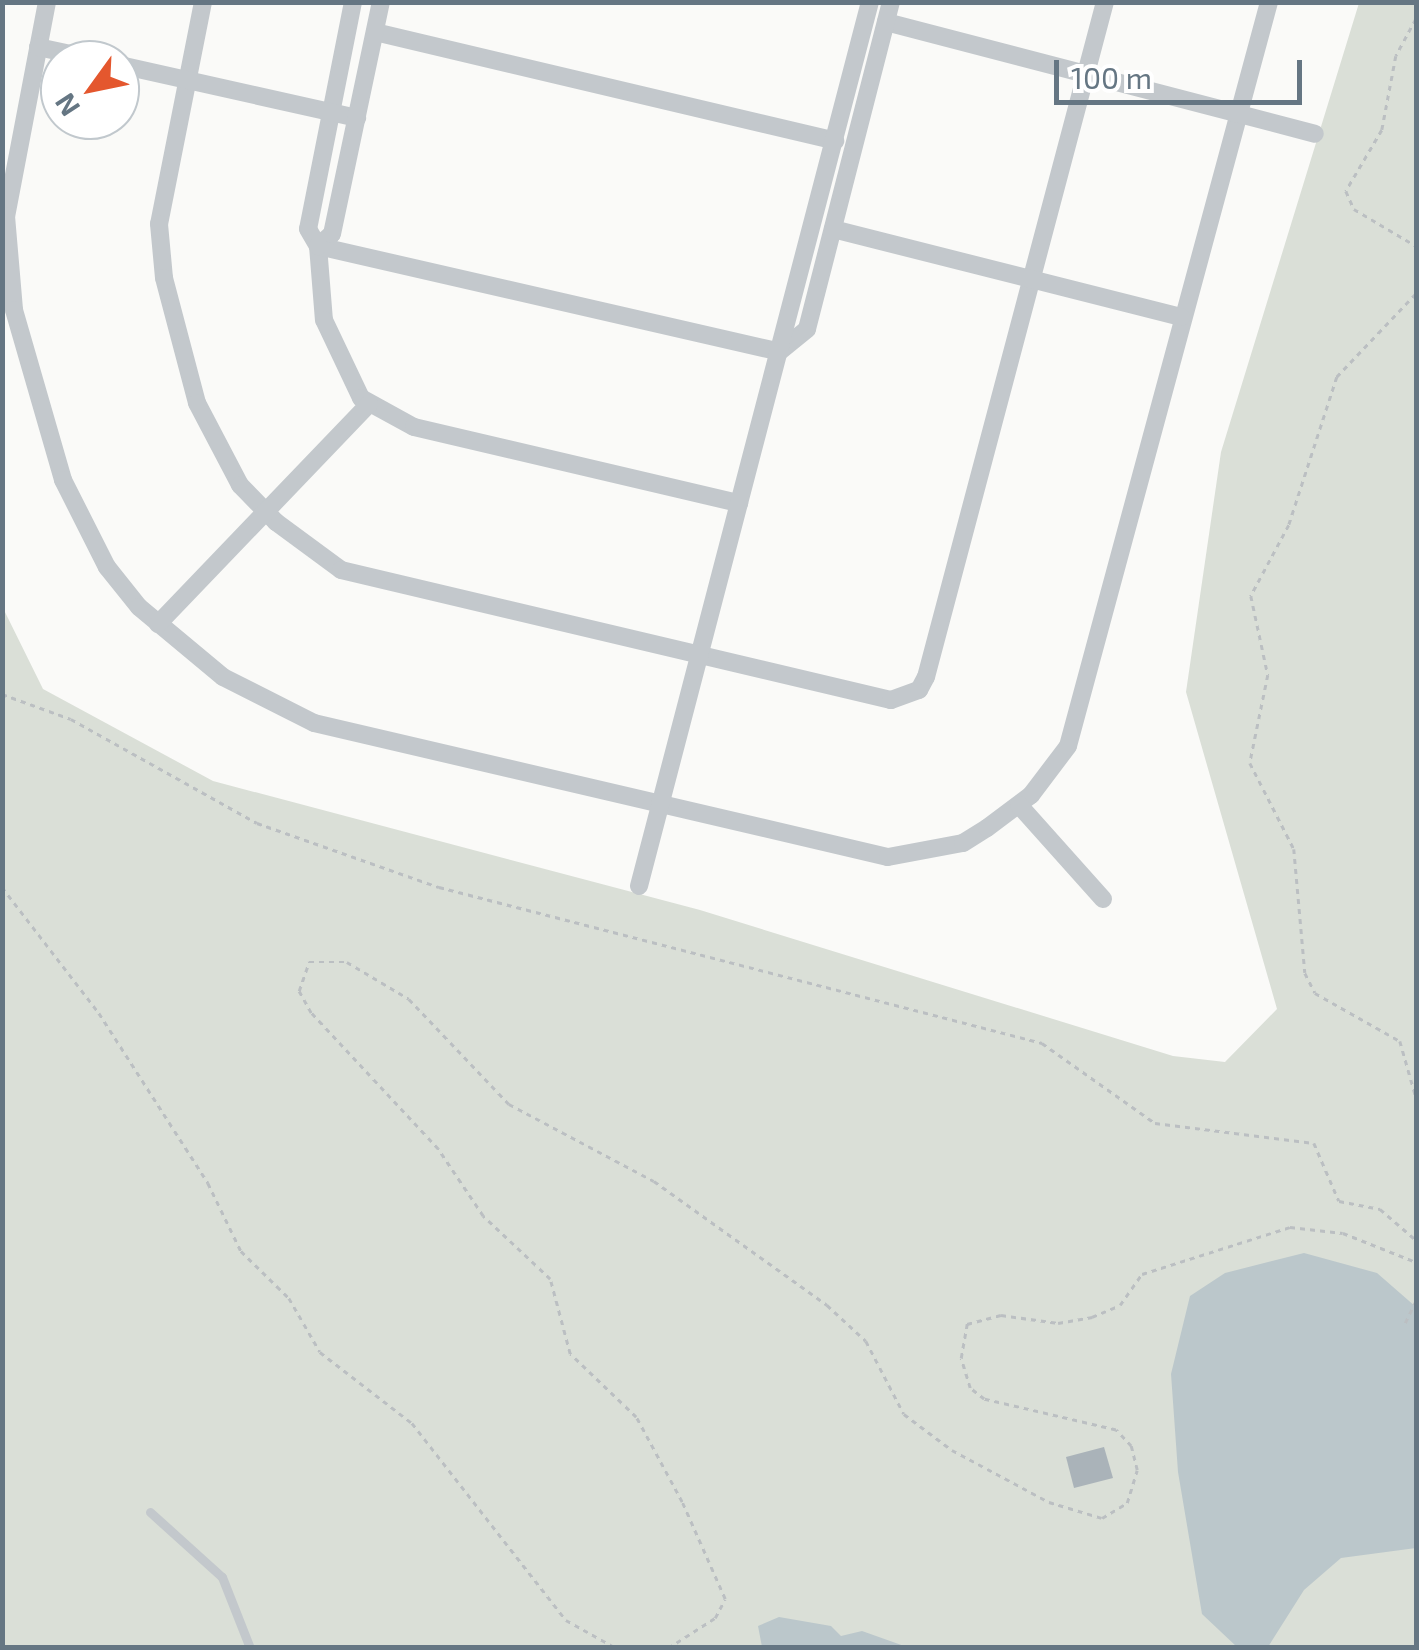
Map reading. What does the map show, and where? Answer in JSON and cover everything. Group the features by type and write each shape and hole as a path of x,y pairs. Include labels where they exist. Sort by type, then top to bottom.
{"street":[{"path":"47,2 6,216 21,346 40,418 82,522 107,567 158,624 223,677 314,723 888,857 963,843 1019,805 1068,746 1269,2"},
{"path":"203,2 160,224 164,278 197,403 240,485 266,512 341,570 876,698 919,690 1105,2"},
{"path":"353,2 308,230 318,246 324,320 346,377 369,404 414,427 739,504"},
{"path":"318,246 332,234 381,2"},
{"path":"640,886 870,2"},
{"path":"779,352 808,330 891,2"},
{"path":"886,22 1314,134"},
{"path":"375,32 835,141"},
{"path":"140,69 357,118"},
{"path":"833,229 1181,317"},
{"path":"318,246 779,352"},
{"path":"158,624 369,404"},
{"path":"1019,805 1103,899"}],"lane":[{"path":"150,1512 222,1577 250,1648"}],"path":[{"path":"1416,19 1396,56 1382,130 1346,190 1354,209 1416,246"},
{"path":"1416,294 1337,377 1289,525 1251,596 1268,675 1250,763 1294,848 1310,983 1335,1012 1400,1041 1416,1097"},
{"path":"2,694 71,719 257,823 440,887 1042,1042 1155,1122 1314,1142 1339,1202 1380,1209 1416,1240"},
{"path":"2,887 99,1013 208,1184 240,1252 290,1298 320,1352 412,1423 566,1620 616,1648"},
{"path":"668,1648 715,1618 725,1599 682,1502 636,1417 570,1354 550,1280 483,1216 438,1149 312,1013 298,992 310,962 347,962 409,999 509,1104 654,1181 827,1305 866,1341 904,1414 952,1450 1049,1502 1102,1518 1126,1503 1137,1470 1131,1446 1116,1430 984,1399 970,1388 962,1358 968,1324 1001,1316 1058,1323 1092,1317 1120,1304 1142,1274 1290,1227 1343,1233 1416,1262"},
{"path":"1406,1321 1415,1302"}],"shaded area":[{"path":"1359,3 1416,3 1416,1647 3,1647 2,606 43,689 213,781 700,910 1173,1056 1225,1062 1277,1009 1186,692 1221,452"},
{"path":"1304,1253 1377,1273 1416,1307 1416,1548 1341,1558 1304,1590 1268,1647 1237,1647 1202,1614 1178,1472 1171,1374 1190,1296 1225,1273"},
{"path":"779,1617 831,1626 841,1636 862,1631 907,1647 762,1647 758,1626"}],"building":[{"path":"1104,1447 1113,1478 1074,1488 1066,1457"}]}
